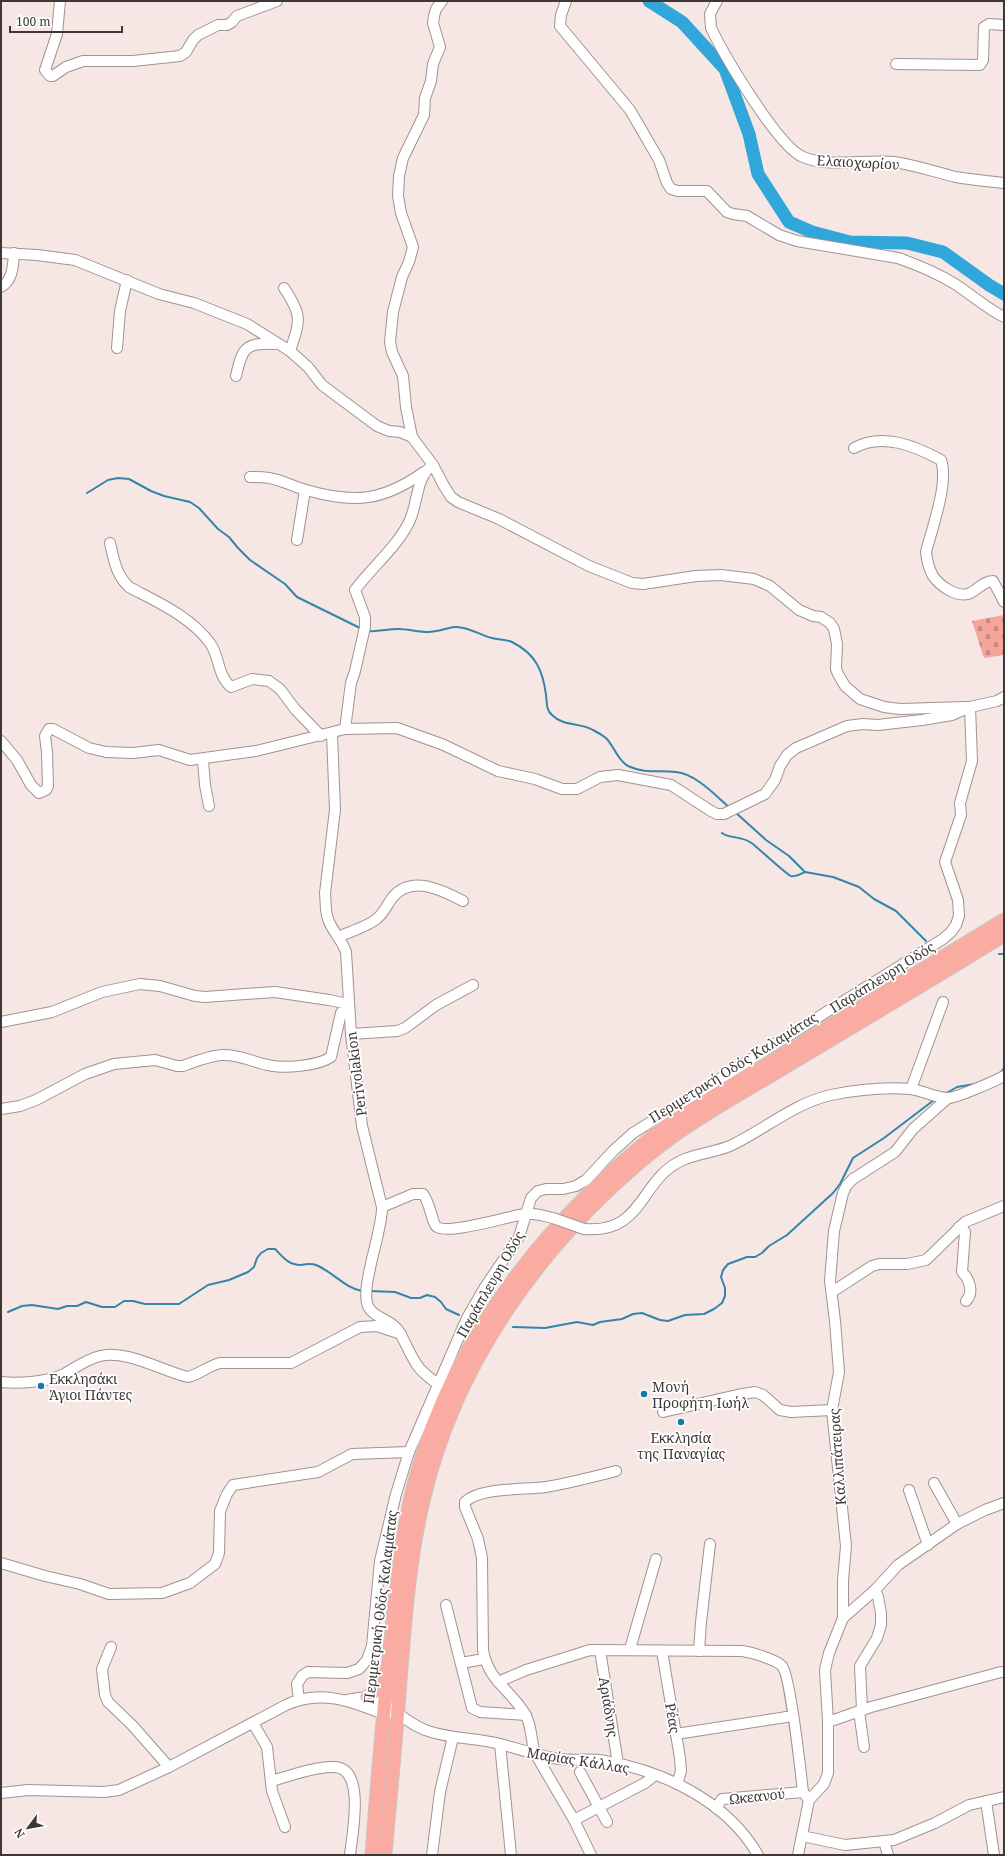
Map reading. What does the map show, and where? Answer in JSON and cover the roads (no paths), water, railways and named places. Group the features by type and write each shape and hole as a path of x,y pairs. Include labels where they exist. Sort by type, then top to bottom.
{"main road":[{"name":"Περιμετρική Οδός Καλαμάτας","path":"372,1855 383,1709 402,1544 410,1499 423,1455 453,1379 473,1339 521,1267 578,1204 638,1147 670,1123 1004,920"},
{"name":"Περιμετρική Οδός Καλαμάτας","path":"385,1855 409,1578 416,1531 428,1479 451,1414 464,1384 484,1346 532,1274 561,1240 603,1197 647,1156 678,1133 704,1115 1004,935"},
{"path":"367,1697 376,1690 380,1682 390,1650"}],"street":[{"path":"60,1 57,34 45,70 50,76 54,76 66,67 87,61 133,62 180,56 186,52 193,40 198,35 218,25 232,22 237,16 277,1"},
{"path":"442,1 436,9 434,16 433,23 440,46 433,64 431,81 425,98 424,115 403,158 399,176 398,196 401,213 414,246 402,277 393,312 390,342 392,352 403,376 406,407 412,437 433,465 444,486 452,497 458,502 499,519 590,566 621,579 643,584 696,576 721,575 754,579 770,586 799,610 813,616 821,617 830,623 834,629 837,644 836,669 845,686 860,699 884,707 900,709 959,706 970,707"},
{"path":"566,1 560,20 560,26 603,76 634,116 660,160 667,183 671,189 678,191 707,191 727,212 747,216 768,230 791,239 857,252 898,258 912,263 956,285 988,309 1004,317"},
{"name":"Ελαιοχωρίου","path":"717,1 710,14 710,28 756,104 781,139 791,150 803,157 817,161 851,163 892,162 969,179 1004,183"},
{"path":"896,64 980,65 982,60 984,27 989,24 1004,25"},
{"path":"1,253 14,253 75,260 159,294 194,303 247,324 276,344 290,351 308,367 322,385 377,426 412,437"},
{"path":"1,288 7,284 12,271 14,253"},
{"path":"117,348 120,311 127,280"},
{"path":"284,288 296,306 299,316 298,329 290,351"},
{"path":"236,376 242,353 246,347 259,343 276,344"},
{"path":"854,448 881,440 897,442 926,452 941,460 944,482 926,552 928,564 933,577 946,589 957,593 968,594 988,581 993,581 1004,602"},
{"path":"250,477 269,478 305,490 359,499 374,498 398,489 433,465"},
{"path":"345,729 351,683 364,630 365,617 355,590 401,536 407,525 424,472"},
{"path":"297,540 305,490"},
{"path":"110,543 116,568 123,582 128,587 170,609 201,632 216,653 225,682 231,687 252,679 269,681 280,689 294,709 320,736"},
{"path":"1,741 25,771 31,785 39,793 46,790 48,786 45,736 49,729 53,729 88,748 106,752 133,753 159,750 190,760 203,760 256,751 332,734 345,729 397,728 444,745 498,771 535,779 562,789 577,789 600,777 609,775 663,783 683,792 717,814 733,810 765,794 776,780 780,766 787,755 796,748 847,726 863,724 878,725 952,715 970,707 997,701 1004,697"},
{"name":"Παράπλευρη Οδός","path":"299,1700 297,1684 305,1674 312,1672 347,1673 359,1668 368,1660 372,1646 380,1561 396,1494 410,1452 468,1318 486,1287 519,1237 531,1198 538,1191 546,1189 563,1189 581,1183 633,1133 942,939 951,932 956,925 959,909 958,900 945,862 961,815 960,803 972,761 970,707"},
{"name":"Perivolakion","path":"332,734 335,810 326,893 327,917 346,952 348,1004 362,1126 382,1207 382,1219 367,1285 366,1302 375,1314 388,1320 394,1325 401,1334 417,1365 424,1374 439,1385"},
{"path":"203,760 205,785 209,806"},
{"path":"338,937 375,921 398,892 408,887 416,885 431,886 464,901"},
{"path":"1,1022 52,1012 102,992 140,984 160,986 205,998 275,992 348,1004 341,1013 331,1057 321,1063 274,1066 238,1056 223,1055 183,1066 177,1066 155,1060 132,1061 97,1069 36,1100 20,1106 1,1109"},
{"path":"351,1034 397,1031 405,1028 436,1005 473,985"},
{"path":"911,1089 919,1065 937,1024 943,1002"},
{"path":"382,1207 413,1194 423,1194 429,1203 434,1224 437,1228 443,1229 466,1227 526,1214 553,1218 584,1229 600,1230 611,1228 623,1222 633,1213 658,1179 672,1166 686,1159 718,1151 763,1129 808,1101 852,1092 911,1089 948,1098 1004,1076"},
{"name":"Καλλιπάτειρας","path":"798,1855 802,1836 806,1796 827,1779 828,1722 825,1670 829,1653 843,1618 843,1580 846,1546 832,1410 839,1372 830,1267 834,1231 843,1193 847,1185 853,1179 895,1152 913,1129 948,1098"},
{"path":"832,1292 872,1266 879,1264 907,1264 926,1260 959,1227 970,1219 1004,1206"},
{"path":"959,1227 965,1232 962,1272 966,1276 970,1287 969,1298 966,1301"},
{"path":"1,1382 36,1381 62,1375 99,1356 113,1354 188,1377 210,1365 291,1363 360,1327 377,1326 401,1334"},
{"path":"663,1412 755,1392 763,1395 780,1410 791,1412 832,1410"},
{"path":"1,1563 45,1576 80,1584 109,1594 162,1593 190,1583 215,1564 219,1553 220,1511 226,1494 233,1485 318,1472 352,1454 410,1452"},
{"path":"592,1855 574,1820 536,1756 532,1747 531,1731 526,1715 490,1672 484,1659 482,1558 478,1539 465,1507 465,1502 473,1496 490,1492 548,1486 616,1472"},
{"path":"934,1483 957,1524"},
{"path":"910,1490 928,1545"},
{"path":"843,1618 874,1590 898,1565 957,1524 985,1510 1004,1503"},
{"path":"699,1651 700,1622 710,1544"},
{"path":"630,1649 656,1559"},
{"path":"864,1746 861,1710 863,1695 860,1667 863,1659 877,1638 881,1625 882,1613 878,1597 874,1590"},
{"path":"446,1605 470,1703 476,1710 526,1715"},
{"path":"111,1647 102,1669 105,1695 108,1702 132,1725 169,1767"},
{"path":"498,1682 520,1672 581,1651 630,1649 662,1651 745,1651 780,1664 785,1673 806,1796"},
{"name":"Αριάδνης","path":"600,1650 618,1764"},
{"name":"Ρέας","path":"662,1651 681,1765 677,1784"},
{"path":"461,1663 484,1659"},
{"path":"828,1722 861,1710 1000,1672"},
{"path":"1,1793 28,1790 111,1792 119,1790 169,1767 299,1700 329,1697 383,1709"},
{"path":"347,1700 367,1697 383,1709"},
{"name":"Μαρίας Κάλλας","path":"383,1709 398,1714 422,1729 453,1737 500,1744 536,1756 570,1760 603,1761 655,1775 677,1784 704,1799 716,1808 744,1836 758,1855"},
{"path":"676,1734 793,1716"},
{"path":"254,1723 267,1747 272,1791 285,1827"},
{"path":"432,1855 440,1792 453,1737"},
{"path":"500,1744 511,1855"},
{"path":"272,1781 328,1767 339,1768 346,1771 352,1780 354,1791 350,1855"},
{"path":"580,1772 607,1822"},
{"path":"574,1820 645,1783 655,1775"},
{"name":"Ωκεανού","path":"716,1808 722,1799 806,1796"},
{"path":"802,1836 845,1846 884,1842 903,1837 969,1805 1004,1797"},
{"path":"986,1801 994,1855"},
{"path":"884,1842 888,1855"}],"waterway":[{"path":"649,1 682,22 725,69 749,134 758,174 789,222 812,232 850,242 907,243 943,252 1004,294"},
{"path":"87,493 108,480 118,478 129,479 164,496 190,502 199,508 250,560 285,584 297,597 362,629"},
{"path":"368,631 398,629 428,632 460,627 469,629 487,637 512,642 527,652 537,664 545,686 548,709 557,719 588,728 603,736 609,741 621,761 628,766 646,771 676,772 691,777 705,786 730,808"},
{"path":"735,812 766,840 789,856 805,872 833,877 859,887 874,899 896,911 926,941"},
{"path":"722,833 749,841 791,876 797,876 805,872"},
{"path":"999,954 1004,954"},
{"path":"1000,1074 1004,1068"},
{"path":"945,1094 957,1087 975,1084"},
{"path":"513,1327 545,1328 577,1322 593,1325 600,1322 622,1319 633,1314 642,1313 660,1320 668,1321 685,1315 704,1314 714,1309 722,1303 725,1296 725,1288 721,1277 723,1270 728,1264 747,1257 755,1257 787,1235 833,1193 840,1184 853,1158 884,1138 934,1100"},
{"path":"8,1312 22,1306 32,1305 58,1309 67,1306 77,1306 86,1302 102,1307 115,1307 124,1301 133,1301 145,1304 179,1304 208,1285 229,1280 248,1272 254,1267 257,1258 261,1253 268,1249 275,1249 286,1260 293,1264 316,1265 350,1287 362,1291"},
{"path":"370,1291 395,1292 411,1298 420,1298 427,1295 435,1297 446,1309 459,1315"}],"place":[{"name":"Εκκλησάκι Άγιοι Πάντες","path":"41,1386"},
{"name":"Μονή Προφήτη Ιωήλ","path":"644,1394"},
{"name":"Εκκλησία της Παναγίας","path":"681,1422"}]}
